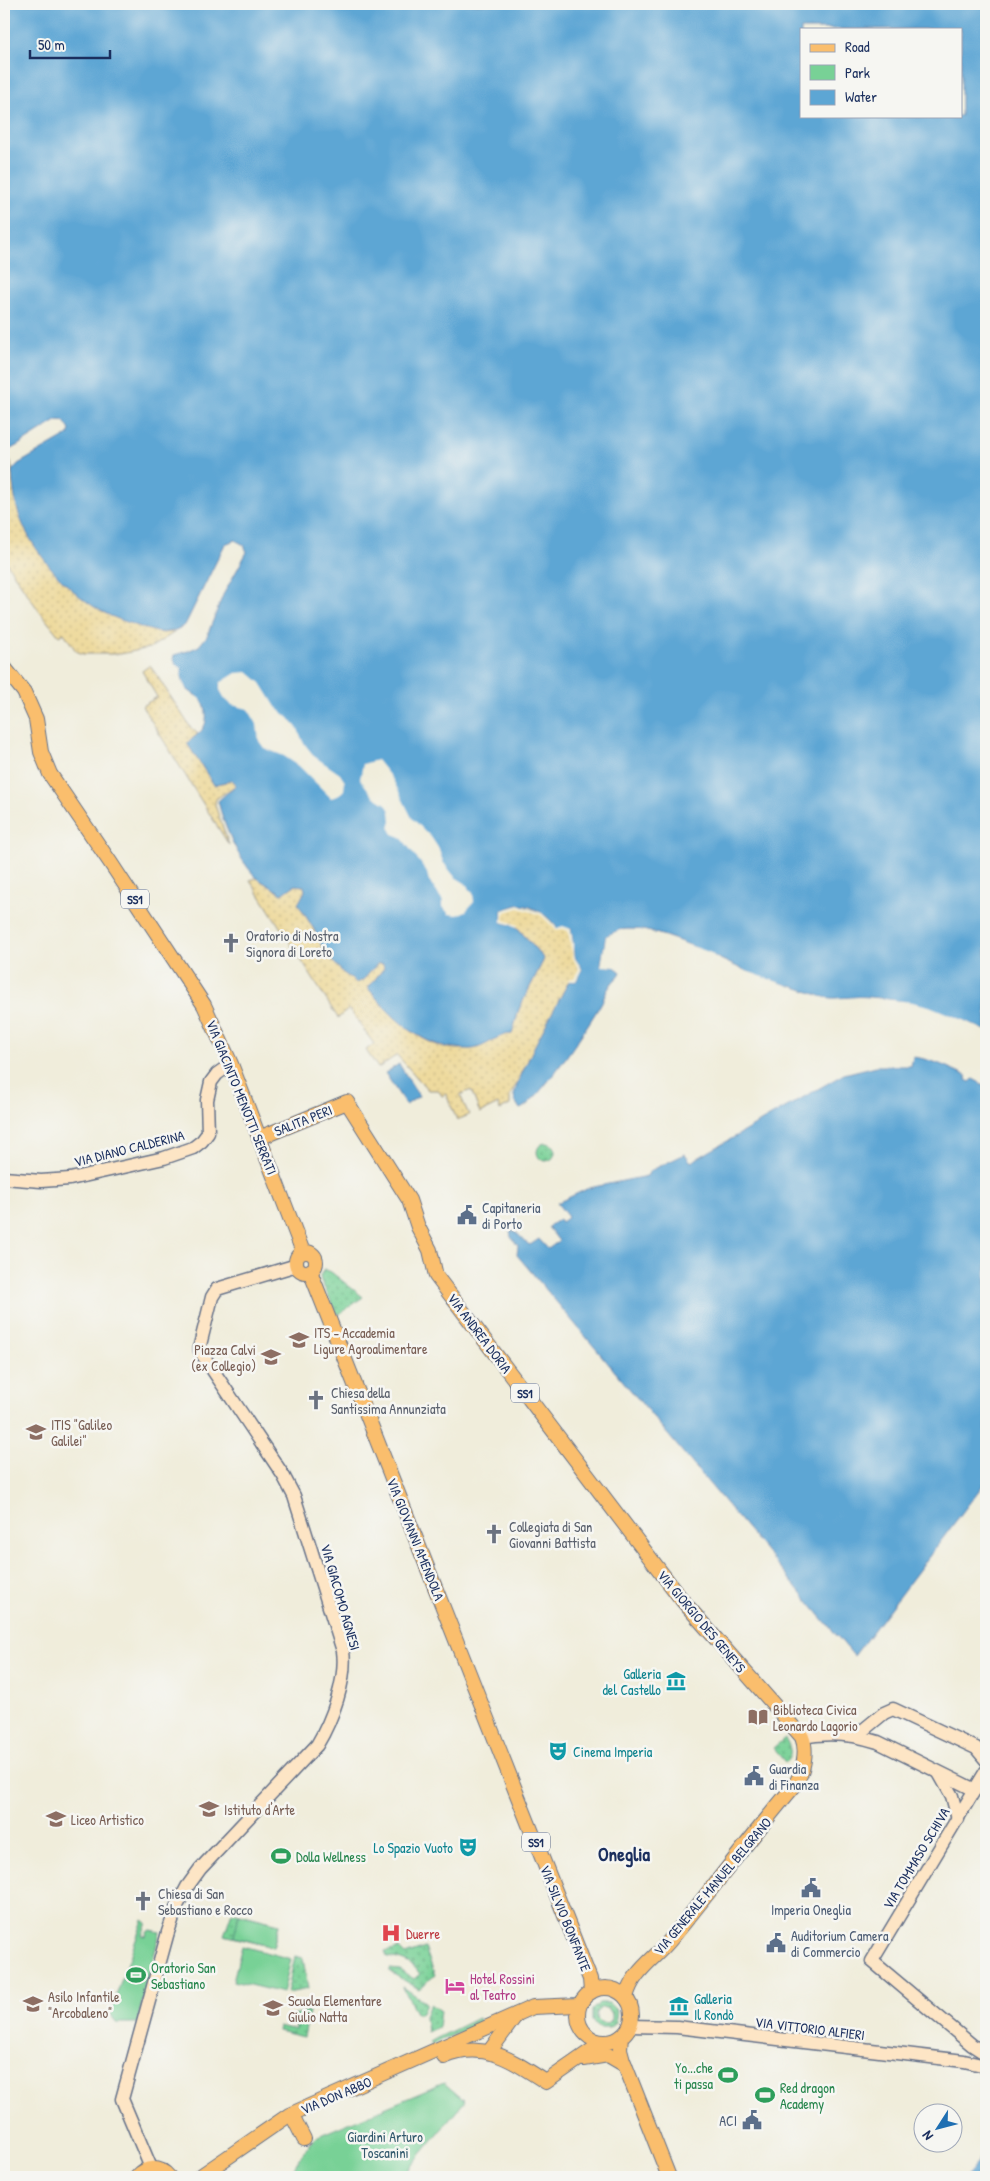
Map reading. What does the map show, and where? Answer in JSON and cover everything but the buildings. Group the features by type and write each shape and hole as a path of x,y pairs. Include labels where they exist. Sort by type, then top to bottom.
{"main road":[{"name":"VIA GIACINTO MENOTTI SERRATI","path":"4,667 24,692 36,719 41,752 50,774 204,1005 231,1064 303,1252"},
{"name":"VIA DIANO CALDERINA","path":"4,1178 41,1181 70,1179 164,1158 193,1148 208,1133 208,1100 211,1082 217,1074 231,1064"},
{"name":"SALITA PERI","path":"259,1138 348,1102 394,1173 409,1200 418,1227 430,1250"},
{"name":"VIA ANDREA DORIA","path":"430,1250 430,1257 436,1276 630,1532"},
{"path":"303,1252 310,1252 316,1259 315,1268 310,1271 301,1270 297,1265 298,1256 303,1252"},
{"name":"VIA GIACOMO AGNESI","path":"152,2168 122,2099 159,1960 176,1906 200,1869 317,1744 326,1731 343,1677 342,1651 294,1496 283,1475 200,1351 212,1297 217,1289 297,1265"},
{"name":"VIA GIOVANNI AMENDOLA","path":"310,1271 482,1706"},
{"name":"VIA GIORGIO DES GENEYS","path":"630,1532 692,1612 802,1737"},
{"name":"VIA SILVIO BONFANTE","path":"482,1706 590,1979 591,1992"},
{"path":"851,1735 862,1732 884,1713 893,1709 976,1748 986,1760"},
{"path":"802,1737 822,1734 851,1735 878,1742 975,1790"},
{"name":"VIA GENERALE MANUEL BELGRANO","path":"626,1998 630,1984 635,1976 664,1948 734,1863 801,1775 805,1745 802,1737"},
{"path":"937,1771 944,1779 952,1796 958,1819"},
{"name":"VIA TOMMASO SCHIVA","path":"986,1771 872,1961 972,2045 986,2054"},
{"path":"516,2014 489,2052 504,2058 546,2082 611,2041 630,2026 632,2011 626,1998 611,1989 603,1988 591,1992 579,2005 577,2017 581,2029 590,2038 611,2041"},
{"name":"VIA DON ABBO","path":"273,2125 289,2115 533,2007 579,2005"},
{"name":"VIA VITTORIO ALFIERI","path":"630,2026 677,2027 964,2061 986,2066"},
{"path":"611,2041 624,2063 668,2177"},
{"name":"VIA DON ABBO","path":"273,2125 295,2121 450,2054 468,2050 489,2052"},
{"path":"576,2062 588,2057 608,2055 624,2063"},
{"path":"295,2121 304,2139"},
{"path":"198,2177 273,2125"},
{"path":"137,2177 152,2168 163,2171 169,2177"}],"green space":[{"path":"546,1143 552,1146 555,1152 552,1158 546,1161 540,1158 537,1152 540,1146"},
{"path":"324,1269 331,1272 363,1297 338,1315 321,1281 320,1276"},
{"path":"785,1738 790,1748 790,1757 785,1762 773,1748"},
{"path":"232,1912 279,1924 273,1947 224,1935"},
{"path":"239,1914 279,1924 273,1947 234,1937"},
{"name":"Oratorio San Sebastiano","path":"143,1920 147,1923 142,1935 146,1936 147,1932 151,1930 160,1932 137,2023 116,2023 110,2013"},
{"path":"242,1946 291,1959 283,1993 233,1981"},
{"path":"425,1948 435,1975 419,1989 390,1972 390,1969 400,1970 414,1979 420,1974 410,1964 387,1957 385,1952 399,1949 405,1955"},
{"path":"295,1956 303,1958 308,1989 287,1993"},
{"path":"403,1987 426,2003 421,2014 416,2013"},
{"path":"599,2003 609,2003 617,2011 615,2023 609,2028 601,2028 592,2021 592,2010","holes":["602,2007 609,2009 612,2019 607,2024 601,2023 596,2018 596,2012"]},
{"path":"430,2004 440,2011 438,2027 427,2032 425,2016"},
{"path":"309,2011 304,2037 278,2031 279,2026 296,2030 294,2015"},
{"path":"478,2018 480,2023 431,2045 429,2042"},
{"name":"Giardini Arturo Toscanini","path":"444,2083 465,2101 402,2177 289,2177 305,2150 318,2136"}],"sand":[{"path":"4,452 6,452 11,463 21,518 35,546 55,572 102,612 162,633 175,632 150,648 120,654 83,654 76,651 64,633 59,636 39,611 4,559"},
{"path":"150,665 191,728 197,733 187,743 214,785 232,780 236,785 216,799 215,805 229,845 142,706 157,697 142,671"},
{"path":"257,878 282,894 295,885 304,886 305,891 299,904 319,939 363,980 378,963 383,964 384,968 368,988 412,1032 440,1046 454,1049 469,1048 506,1034 512,1034 519,1009 544,959 517,927 502,922 502,910 519,905 542,913 571,929 582,969 576,981 569,981 510,1096 510,1105 500,1110 498,1104 480,1113 471,1090 460,1095 469,1115 457,1120 446,1094 442,1096 438,1090 428,1090 397,1055 378,1068 366,1050 374,1044 349,1009 338,1018 250,880"}],"water":[{"path":"4,4 986,4 986,1031 957,1018 915,1004 868,997 822,997 755,975 702,950 666,936 634,929 620,930 606,936 601,965 615,967 621,972 620,974 610,986 593,1017 550,1080 528,1104 520,1109 514,1095 518,1082 535,1045 569,981 576,981 582,969 575,958 571,929 557,928 535,909 524,905 502,910 502,922 517,927 544,959 519,1009 512,1034 498,1037 477,1048 463,1049 444,1046 431,1042 407,1028 368,988 384,968 383,964 378,963 363,980 357,983 342,972 324,951 314,929 298,904 305,891 304,886 295,885 282,894 256,877 243,861 232,841 218,801 236,785 232,780 214,785 187,743 204,727 206,711 201,700 183,684 181,668 175,663 174,655 199,646 207,636 223,595 247,552 244,545 235,540 225,544 185,625 178,629 160,632 115,618 91,605 66,584 44,560 27,533 17,508 12,471 18,464 68,435 70,430 64,421 58,420 4,452"},
{"path":"913,1057 940,1064 967,1076 966,1080 970,1082 973,1079 986,1086 986,1481 854,1656 517,1255 518,1246 511,1237 510,1230 530,1245 539,1239 548,1249 559,1241 548,1227 559,1219 561,1222 568,1217 557,1203 589,1188 647,1176 650,1171 685,1154 691,1162 844,1074 876,1066 911,1066"},
{"path":"399,1064 419,1096 406,1105 385,1073"},
{"path":"986,2149 986,2177 966,2177"}],"pier":[{"path":"172,653 175,664 181,668 182,680 187,691 201,699 205,719 199,701 185,693 179,681 178,670 170,659"},
{"path":"248,672 261,683 276,707 298,729 303,742 315,757 340,774 345,782 344,790 338,796 331,798 299,766 284,756 264,748 259,741 257,724 248,709 232,705 225,699 220,690 220,683 236,673"},
{"path":"377,760 393,780 412,818 431,837 439,849 443,862 455,877 465,883 473,893 474,902 466,911 457,915 449,914 443,907 443,901 429,881 422,865 401,837 393,834 389,827 391,822 390,811 386,804 373,796 360,779 363,764"},
{"path":"519,905 542,913 557,928 563,926 571,929 575,958 582,969 576,981 569,981 568,979 574,978 579,969 573,958 568,931 563,929 556,930 541,915 519,908 505,912 504,917 504,920 518,925 517,927 502,922 502,910"},
{"path":"620,930 641,930 677,941 709,952 722,962 822,997 832,999 874,998 912,1002 929,1006 986,1031 986,1034 960,1021 911,1004 859,999 832,1002 821,1000 745,974 721,964 708,955 640,933 621,932 609,938 603,963 616,964 624,972 615,967 601,966 606,936"}],"place":[{"name":"Oratorio di Nostra Signora di Loreto","path":"231,943"},
{"name":"Capitaneria di Porto","path":"467,1215"},
{"name":"ITS - Accademia Ligure Agroalimentare","path":"299,1340"},
{"name":"Piazza Calvi (ex Collegio)","path":"271,1357"},
{"name":"Chiesa della Santissima Annunziata","path":"316,1400"},
{"name":"ITIS \"Galileo Galilei\"","path":"36,1432"},
{"name":"Collegiata di San Giovanni Battista","path":"494,1534"},
{"name":"Galleria del Castello","path":"676,1681"},
{"name":"Biblioteca Civica Leonardo Lagorio","path":"758,1717"},
{"name":"Cinema Imperia","path":"558,1751"},
{"name":"Guardia di Finanza","path":"754,1776"},
{"name":"Istituto d'Arte","path":"209,1809"},
{"name":"Liceo Artistico","path":"56,1819"},
{"name":"Lo Spazio Vuoto","path":"468,1847"},
{"name":"Dolla Wellness","path":"281,1856"},
{"name":"Imperia Oneglia","path":"811,1888"},
{"name":"Chiesa di San Sebastiano e Rocco","path":"143,1901"},
{"name":"Duerre","path":"391,1933"},
{"name":"Auditorium Camera di Commercio","path":"776,1943"},
{"name":"Oratorio San Sebastiano","path":"136,1975"},
{"name":"Hotel Rossini al Teatro","path":"455,1986"},
{"name":"Asilo Infantile \"Arcobaleno\"","path":"33,2004"},
{"name":"Galleria Il Rondò","path":"679,2006"},
{"name":"Scuola Elementare Giulio Natta","path":"273,2008"},
{"name":"Yo...che ti passa","path":"728,2075"},
{"name":"Red dragon Academy","path":"765,2095"},
{"name":"ACI","path":"752,2120"}],"district":[{"name":"Oneglia","path":"624,1854"}]}
